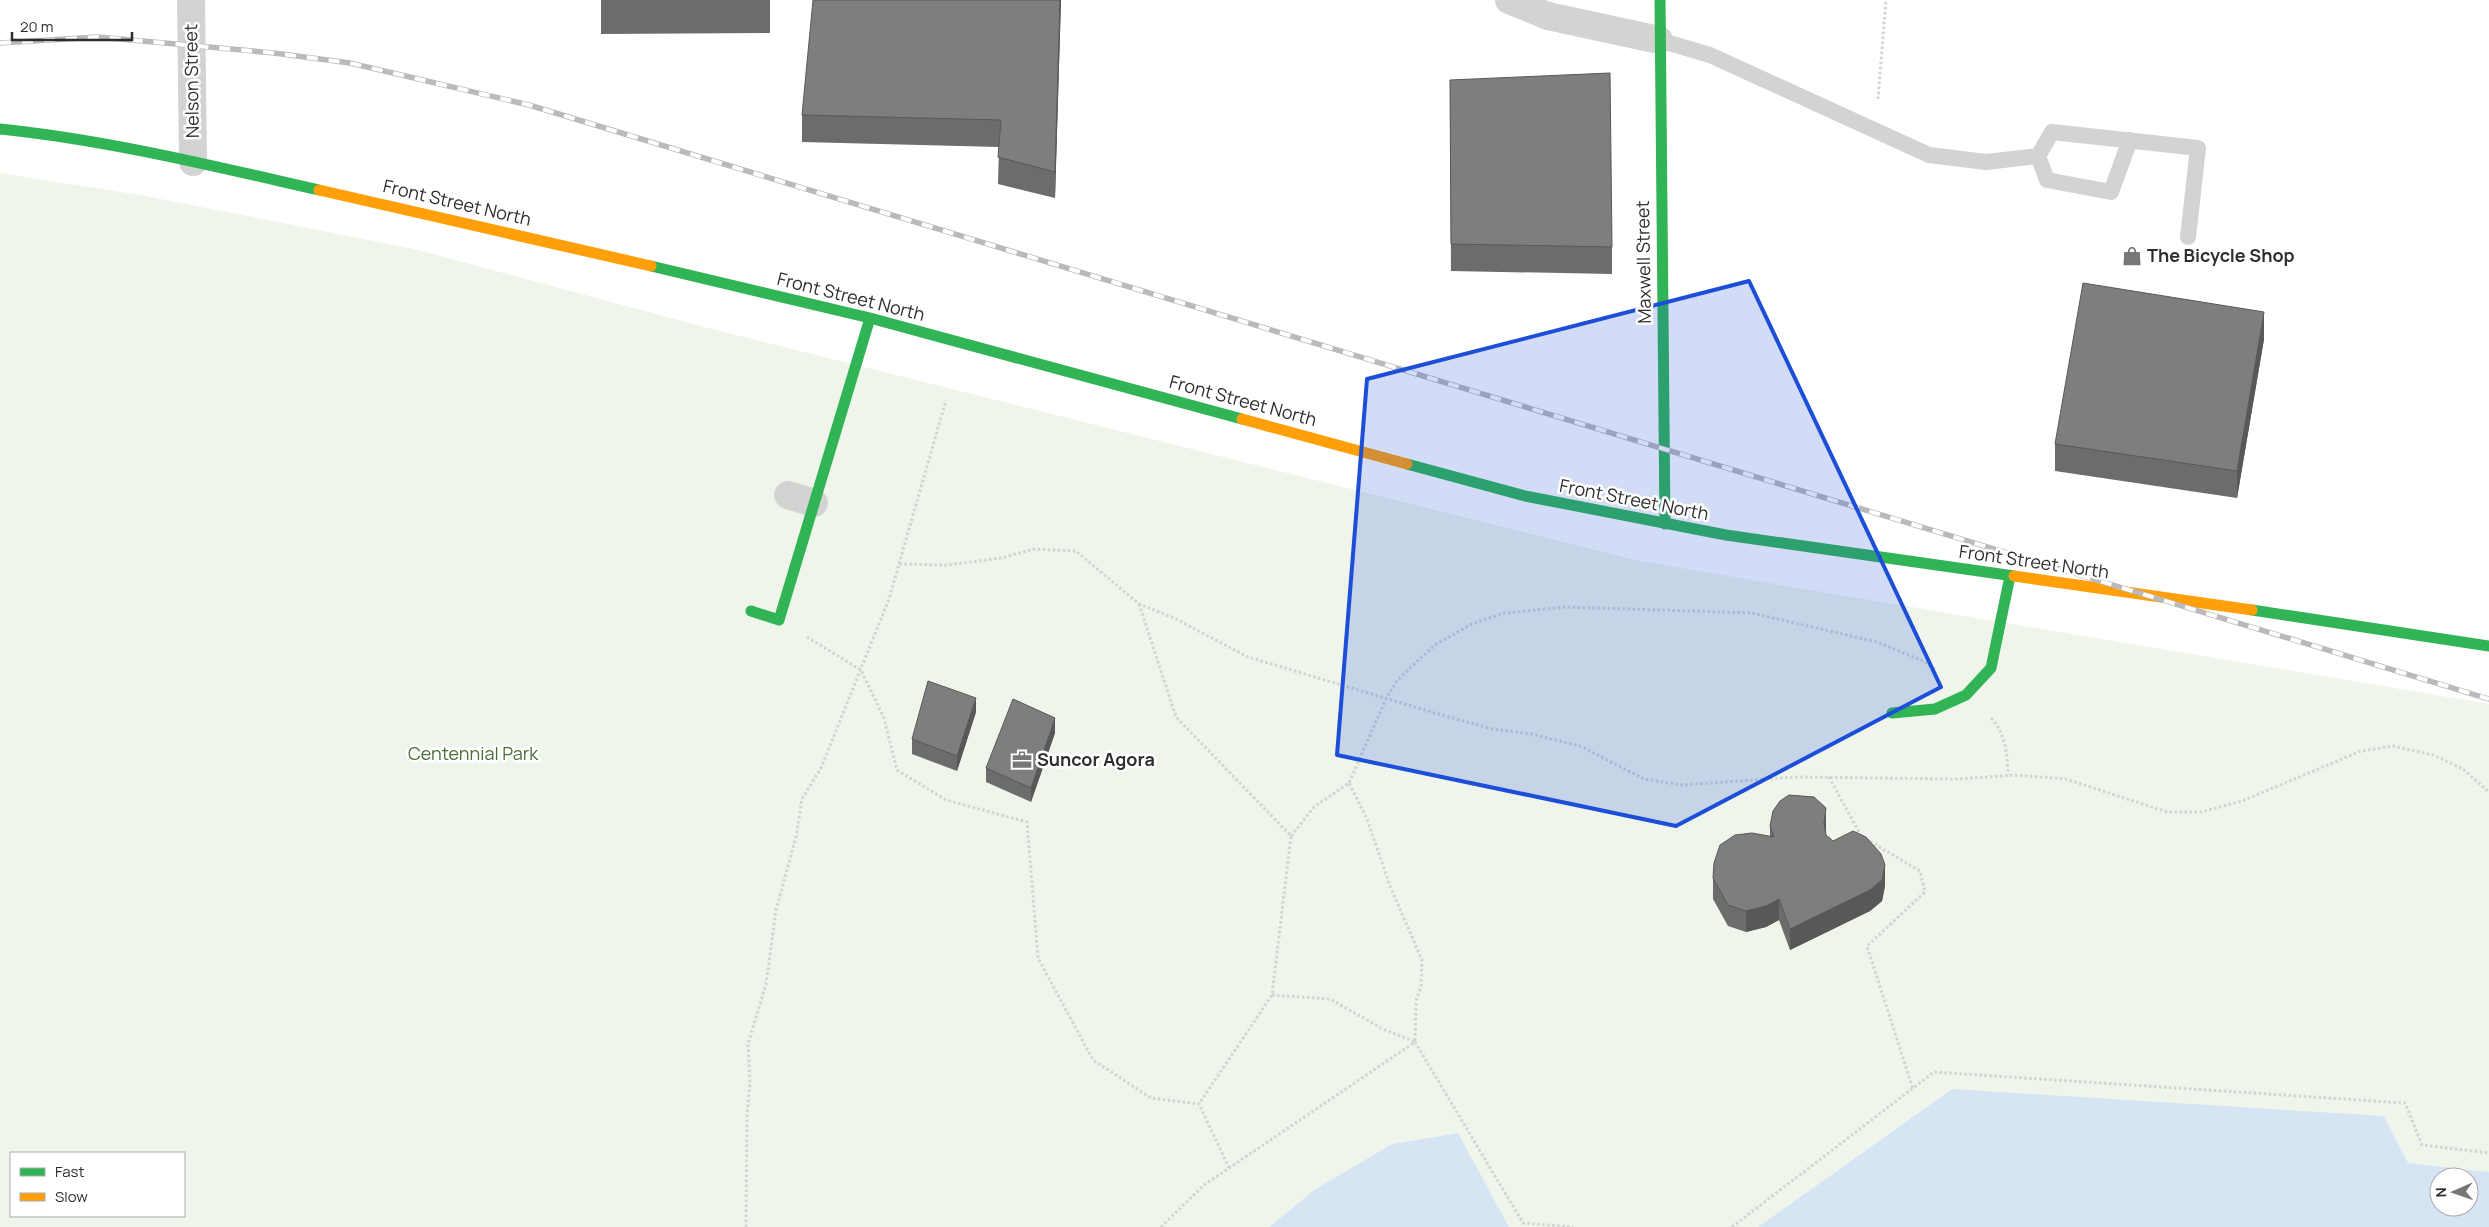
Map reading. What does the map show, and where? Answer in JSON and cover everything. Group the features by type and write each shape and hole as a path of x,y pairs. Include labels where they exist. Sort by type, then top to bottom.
{"main road":[{"name":"Maxwell Street","path":"1660,0 1665,524"},
{"name":"Front Street North","path":"0,129 57,136 193,162 442,217 870,318 1525,496 1726,536 2426,635 2489,646"},
{"path":"751,610 779,620 870,318"},
{"path":"1892,713 1935,709 1966,695 1991,668 2010,576"}],"street":[{"name":"Nelson Street","path":"190,0 193,162"},
{"path":"1509,0 1548,16 1659,40"},
{"path":"788,495 814,503"}],"lane":[{"path":"1659,40 1710,55 1929,155 1986,162 2038,156"},
{"path":"2038,156 2052,132 2198,148 2188,237"},
{"path":"2038,156 2047,180 2111,192 2130,140"}],"path":[{"path":"1875,130 1886,0"},
{"path":"746,1227 747,1115 750,1082 748,1044 766,984 776,910 796,837 802,799 821,768 889,599 946,400"},
{"path":"900,564 947,565 1000,558 1034,549 1076,551 1139,604 1174,618 1248,657 1493,729 1580,746 1615,766 1644,779 1682,785 1796,777 1959,779 2008,775 2066,779 2167,812 2201,812 2242,801 2361,751 2393,746 2434,755 2463,769 2489,792"},
{"path":"1139,604 1176,717 1291,836"},
{"path":"1199,1104 1272,995 1291,836 1314,807 1349,783 1386,699 1396,682 1435,645 1472,624 1504,613 1565,607 1728,611 1789,621 1899,650 1921,660 1944,675 2000,727 2006,751 2008,775"},
{"path":"779,620 860,670 884,718 897,770 946,800 1027,822 1038,958 1093,1060 1151,1098 1199,1104"},
{"path":"1830,777 1859,835 1920,871 1925,892 1867,946 1913,1089"},
{"path":"1349,783 1367,819 1390,886 1422,960 1421,987 1416,1001 1415,1042 1523,1223 1573,1227"},
{"path":"1272,995 1330,999 1383,1029 1415,1042"},
{"path":"1162,1227 1204,1185 1415,1042"},
{"path":"1732,1227 1934,1072 2405,1103 2422,1145 2489,1153"},
{"path":"1199,1104 1229,1168"}],"highlighted area":[{"path":"1749,281 1941,687 1676,826 1337,755 1367,379"}],"green space":[{"name":"Centennial Park","path":"0,173 140,195 414,249 708,328 1639,561 2489,704 2489,1172 2479,1171 2479,1167 2444,1167 2408,1163 1952,1089 1758,1227 1509,1227 1457,1133 1392,1144 1314,1190 1269,1227 0,1227"}],"water":[{"path":"1952,1089 2384,1116 2408,1163 2444,1167 2429,1167 2429,1217 2479,1217 2479,1171 2489,1172 2489,1227 1758,1227"},
{"path":"1458,1133 1509,1227 1269,1227 1314,1190 1392,1144"}],"building":[{"path":"813,0 1060,0 1055,172 998,157 1001,120 802,115"},
{"path":"1610,73 1612,247 1451,244 1450,80"},
{"path":"2083,283 2264,312 2237,471 2055,444"},
{"path":"928,681 976,698 957,756 912,739"},
{"path":"1013,699 1055,718 1031,788 986,768"},
{"path":"1789,795 1814,797 1826,808 1824,823 1826,835 1833,841 1853,831 1866,837 1881,854 1885,865 1882,880 1870,890 1790,929 1779,899 1766,906 1746,911 1728,905 1713,878 1714,863 1720,845 1735,835 1752,833 1774,837 1770,826 1773,811 1780,801"}],"railway":[{"path":"0,43 98,37 274,53 350,63 529,105 2489,699"}],"traffic: fast":[{"path":"1660,0 1665,524"},
{"path":"0,129 120,147 319,190"},
{"path":"651,266 870,318 1242,419"},
{"path":"751,611 779,620 870,318"},
{"path":"1407,464 1525,496 1726,535 2014,576"},
{"path":"1892,713 1935,709 1966,695 1991,668 2010,576"},
{"path":"2252,610 2489,646"}],"traffic: slow":[{"path":"319,190 651,266"},
{"path":"1242,419 1407,464"},
{"path":"2014,576 2252,610"}],"place":[{"name":"The Bicycle Shop","path":"2132,256"},
{"name":"Suncor Agora","path":"1022,760"}]}
